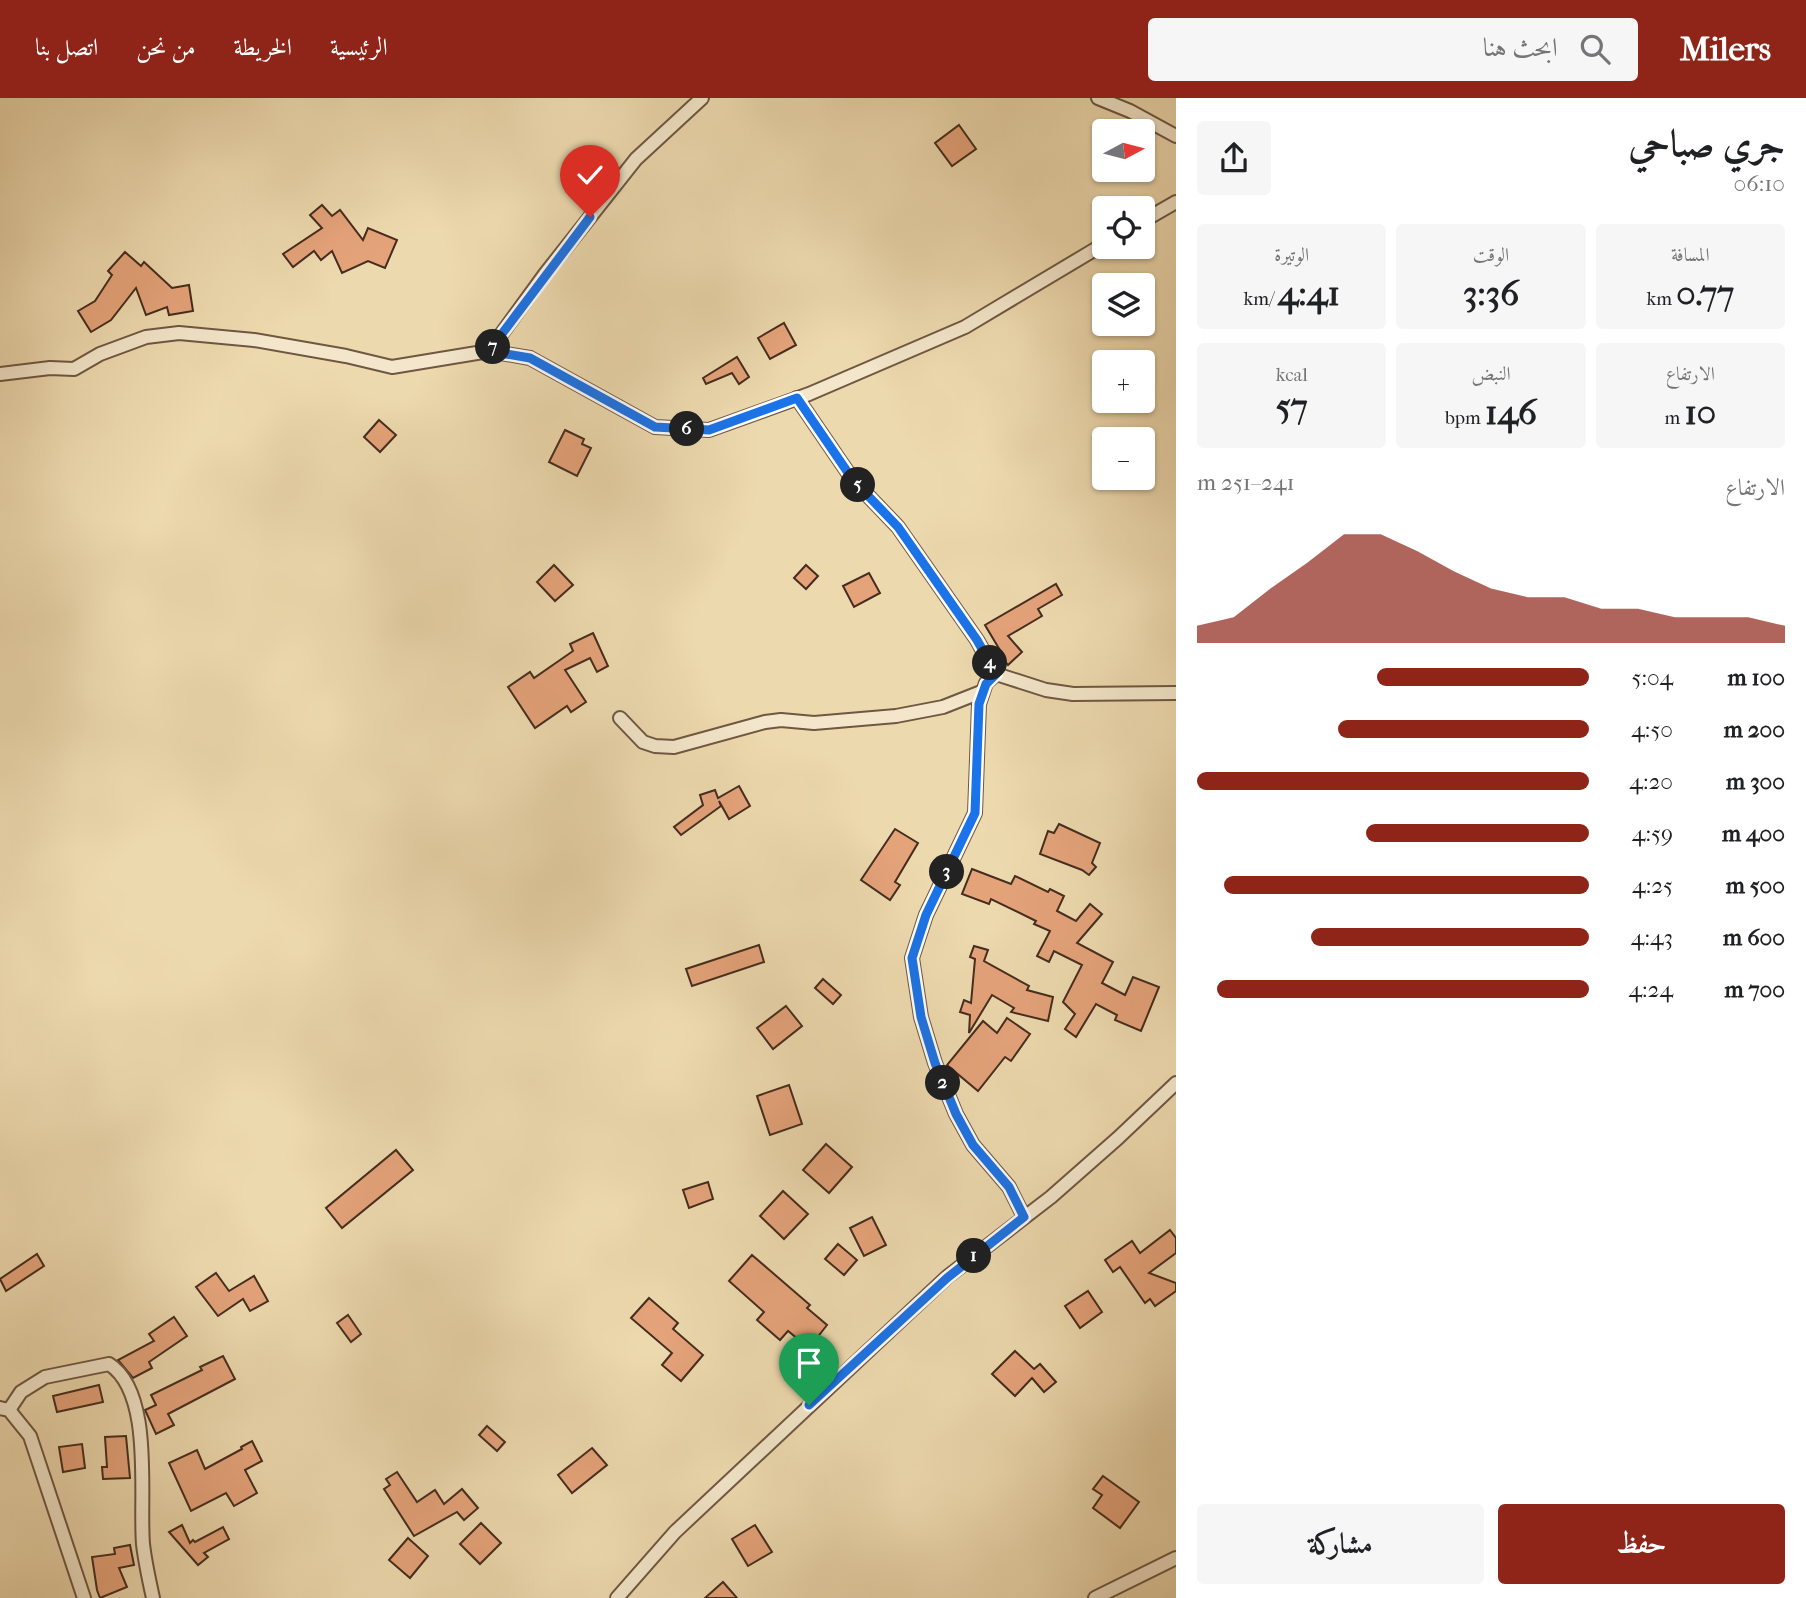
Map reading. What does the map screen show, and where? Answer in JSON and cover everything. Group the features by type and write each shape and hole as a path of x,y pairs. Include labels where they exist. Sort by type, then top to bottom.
{"street":[{"path":"489,351 545,274 636,159 702,98"},
{"path":"1098,98 1130,111 1176,136"},
{"path":"1155,214 1176,202"},
{"path":"0,374 50,368 74,369 100,354 146,337 179,333 254,340 392,367 489,351 530,358 655,427 709,430 797,398 965,327 1092,251"},
{"path":"797,398 853,480 898,527 977,640 996,674 1046,690 1073,694 1176,693"},
{"path":"996,674 981,692 975,813 926,915 912,958 921,1017 935,1063 956,1114 973,1145 1009,1187 1024,1217"},
{"path":"620,718 643,742 674,747 765,722 781,720 814,723 896,716 943,707 981,692"},
{"path":"617,1598 675,1532 947,1278 1118,1138 1176,1083"},
{"path":"84,1598 30,1436 4,1409 21,1392 44,1377 109,1364 119,1370 130,1390 142,1439 143,1546 153,1598"},
{"path":"1095,1598 1176,1558"}],"building":[{"path":"959,125 976,149 952,166 935,143"},
{"path":"322,205 332,216 340,210 363,240 368,228 397,240 385,268 368,261 342,273 332,251 321,260 314,251 293,267 283,254 322,228 310,215"},
{"path":"125,252 141,266 144,262 172,288 189,285 193,311 169,315 167,307 146,315 136,288 111,320 91,332 78,311 95,301 112,275 108,271"},
{"path":"784,323 796,345 770,359 758,338"},
{"path":"737,357 749,377 739,384 732,373 706,384 703,378"},
{"path":"379,420 396,435 380,452 364,437"},
{"path":"565,430 584,439 582,444 591,448 577,476 549,462"},
{"path":"554,565 573,585 555,601 537,582"},
{"path":"806,565 818,576 806,589 794,578"},
{"path":"869,573 880,593 854,607 843,586"},
{"path":"1056,584 1062,595 1038,609 1042,616 1008,636 1022,652 1008,665 998,654 1001,652 985,625"},
{"path":"593,633 608,666 597,672 590,658 565,670 586,702 571,712 567,706 535,728 508,687 530,672 534,678 573,651 570,644"},
{"path":"739,786 750,806 729,819 719,801 721,806 681,835 674,827 703,805 700,795 715,790 718,798"},
{"path":"1059,824 1100,843 1092,863 1096,867 1089,875 1040,854 1048,831 1054,833"},
{"path":"895,829 918,843 895,882 900,885 890,900 861,880"},
{"path":"972,869 1011,884 1015,876 1048,892 1050,889 1064,896 1057,911 1076,921 1090,904 1102,914 1077,943 1113,962 1102,983 1125,995 1133,977 1159,987 1141,1031 1115,1020 1117,1015 1096,1004 1076,1037 1065,1029 1075,1014 1063,1002 1082,965 1054,951 1049,962 1037,956 1050,931 1034,924 1036,921 991,899 989,904 962,894"},
{"path":"759,945 764,962 692,986 686,969"},
{"path":"974,946 988,950 984,961 1029,986 1027,990 1053,997 1048,1021 1011,1012 1014,1008 992,995 969,1033 970,1015 960,1012 964,1000 971,1003 975,959 970,957"},
{"path":"823,979 841,995 833,1004 815,988"},
{"path":"786,1006 802,1026 773,1049 757,1028"},
{"path":"1007,1018 1030,1034 1011,1061 1005,1057 978,1091 947,1065 983,1021 997,1033"},
{"path":"789,1085 802,1124 770,1135 757,1096"},
{"path":"826,1144 852,1167 829,1193 803,1170"},
{"path":"396,1150 413,1170 342,1228 326,1208"},
{"path":"708,1182 713,1199 689,1208 683,1190"},
{"path":"783,1191 808,1214 784,1239 760,1216"},
{"path":"872,1217 886,1245 864,1256 850,1228"},
{"path":"1170,1230 1176,1238 1176,1253 1149,1273 1176,1283 1176,1291 1155,1306 1150,1299 1145,1303 1120,1267 1113,1272 1105,1260 1132,1241 1140,1253"},
{"path":"838,1244 857,1260 844,1275 825,1259"},
{"path":"37,1254 44,1266 6,1291 0,1279"},
{"path":"752,1255 810,1305 807,1308 827,1325 809,1348 788,1331 780,1340 757,1320 764,1312 729,1281"},
{"path":"216,1273 229,1291 254,1276 268,1301 250,1311 243,1299 218,1316 196,1287"},
{"path":"1088,1291 1102,1312 1080,1328 1065,1306"},
{"path":"649,1298 678,1323 673,1329 703,1355 681,1381 662,1365 672,1353 631,1318"},
{"path":"348,1315 361,1334 351,1342 337,1323"},
{"path":"174,1317 187,1336 149,1362 152,1368 133,1378 118,1360 154,1341 149,1334"},
{"path":"1015,1351 1034,1369 1040,1364 1056,1382 1044,1392 1032,1378 1015,1396 992,1374"},
{"path":"223,1356 235,1379 168,1414 174,1425 156,1434 145,1410 156,1405 151,1395 202,1370 200,1367"},
{"path":"99,1385 103,1402 57,1412 53,1396"},
{"path":"487,1426 505,1442 497,1451 479,1435"},
{"path":"126,1436 130,1478 103,1479 102,1467 107,1467 105,1437"},
{"path":"252,1441 262,1461 245,1470 257,1493 234,1506 226,1493 191,1511 169,1463 197,1450 205,1469"},
{"path":"82,1444 85,1468 63,1472 59,1447"},
{"path":"592,1448 607,1465 572,1493 558,1475"},
{"path":"397,1472 417,1502 435,1490 444,1504 462,1489 478,1508 464,1520 457,1512 414,1536 384,1489 390,1485 386,1479"},
{"path":"1103,1476 1139,1502 1120,1528 1093,1508 1102,1495 1093,1489"},
{"path":"481,1523 501,1543 480,1564 460,1544"},
{"path":"182,1525 190,1543 223,1527 229,1539 204,1553 208,1557 198,1565 169,1532"},
{"path":"755,1525 772,1552 748,1566 732,1539"},
{"path":"408,1538 428,1556 410,1578 389,1560"},
{"path":"130,1545 134,1565 119,1568 127,1587 100,1598 92,1557 115,1554 114,1548"},
{"path":"723,1582 737,1598 705,1598"}],"route":[{"path":"590,217 489,351 530,358 655,427 709,430 797,398 853,480 898,527 977,640 996,674 981,692 979,704 975,813 926,915 912,958 921,1017 935,1063 956,1114 973,1145 1009,1187 1024,1217 947,1278 809,1405"}]}
